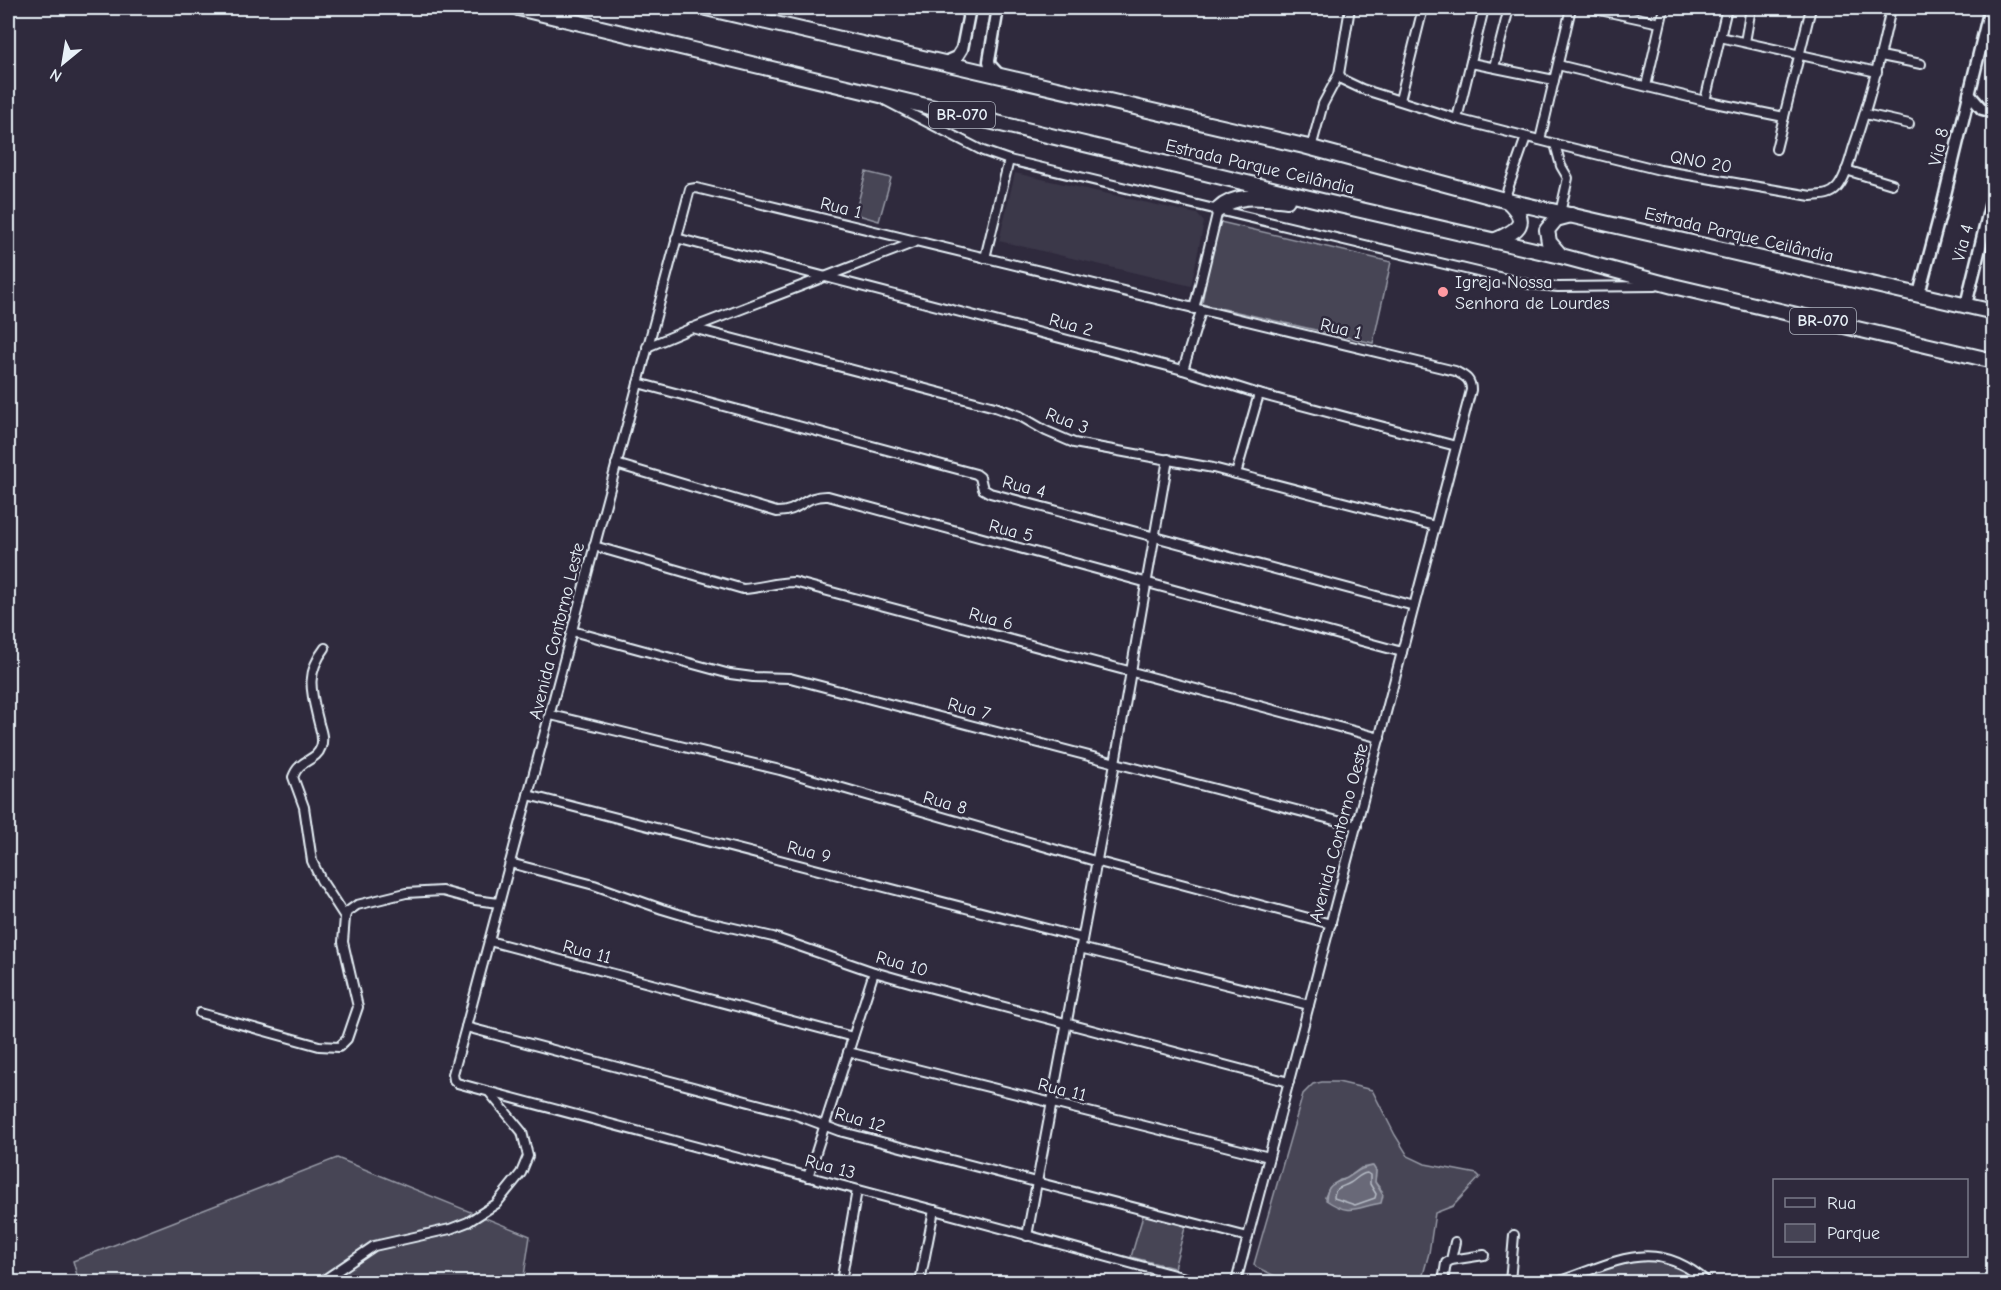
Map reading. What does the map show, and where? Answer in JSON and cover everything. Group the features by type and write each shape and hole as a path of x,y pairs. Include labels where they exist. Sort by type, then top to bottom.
{"highway":[{"name":"Estrada Parque Ceilândia","path":"518,8 1326,202 1496,240 1673,286 1994,361"},
{"name":"Estrada Parque Ceilândia","path":"706,8 1311,148 1506,201 1994,312"},
{"path":"1218,210 1238,198 1326,202"},
{"path":"1496,240 1515,231 1520,225 1521,218 1518,212 1506,201"},
{"path":"1561,256 1549,242 1547,230 1556,219 1566,214"}],"main road":[{"path":"943,63 957,57 962,49 970,8"},
{"path":"998,8 989,61 990,66 1001,77"},
{"name":"Via 8","path":"1919,294 1990,8"},
{"path":"1969,94 1982,109 1994,112"},
{"name":"Via 4","path":"1966,305 1994,190"}],"street":[{"path":"1311,148 1323,104 1338,74 1350,8"},
{"path":"1400,100 1423,8"},
{"path":"1457,119 1484,8"},
{"path":"1494,67 1509,8"},
{"path":"1540,140 1571,8"},
{"path":"1590,8 1660,23"},
{"path":"1646,87 1664,8"},
{"path":"1705,101 1727,8"},
{"path":"1744,42 1751,8"},
{"path":"1776,148 1811,8"},
{"name":"QNO 20","path":"1338,74 1343,80 1362,88 1457,119 1660,170 1811,196 1831,194 1838,187 1846,170 1865,114 1891,8"},
{"path":"1720,37 1877,72"},
{"path":"1881,56 1921,64"},
{"path":"1471,63 1554,80"},
{"path":"1558,65 1705,101 1784,117"},
{"path":"871,93 983,151 1009,160 1528,284 1673,286"},
{"path":"1865,114 1910,124"},
{"path":"1506,201 1526,137"},
{"path":"1555,144 1561,166 1568,178 1566,214"},
{"path":"985,258 1009,160"},
{"path":"1846,170 1892,184"},
{"name":"Rua 1","path":"690,189 696,188 1455,371 1467,377 1471,383 1471,390"},
{"name":"Avenida Contorno Leste","path":"454,1080 453,1074 690,189"},
{"path":"1183,370 1218,210"},
{"name":"Rua 2","path":"676,238 1183,370 1259,394 1456,446"},
{"path":"647,347 915,242"},
{"name":"Rua 3","path":"692,328 995,407 1020,416 1074,443 1168,459 1236,474 1435,526"},
{"name":"Rua 4","path":"638,383 976,474 980,477 983,489 990,493 1414,606"},
{"name":"Avenida Contorno Oeste","path":"1236,1282 1471,390"},
{"path":"1236,474 1259,394"},
{"path":"1027,1236 1115,763 1168,459"},
{"name":"Rua 5","path":"616,464 777,512 789,512 815,495 828,496 1402,652"},
{"name":"Rua 6","path":"594,546 743,589 761,588 778,582 794,582 1380,738"},
{"name":"Rua 7","path":"572,631 730,674 790,678 1357,826"},
{"path":"325,648 315,661 310,686 322,736 321,747 316,755 297,766 293,777 304,807 312,861 321,880 345,917"},
{"name":"Rua 8","path":"550,715 791,773 1095,861 1331,924"},
{"name":"Rua 9","path":"528,795 1082,938"},
{"name":"Rua 10","path":"510,862 594,885 695,919 773,937 874,972 1289,1082"},
{"path":"200,1013 319,1046 339,1047 350,1033 358,1007 343,942 347,912 357,905 406,893 442,891 475,900 499,903"},
{"name":"Rua 11","path":"489,941 853,1037"},
{"path":"1080,948 1309,1005"},
{"path":"808,1177 874,972"},
{"name":"Rua 12","path":"466,1027 791,1113 839,1131 1248,1237"},
{"name":"Rua 11","path":"848,1052 1269,1157"},
{"name":"Rua 13","path":"454,1080 457,1083 490,1092 1200,1282"},
{"path":"321,1282 374,1246 450,1229 468,1222 496,1204 521,1173 528,1156 522,1132 490,1092"},
{"path":"841,1282 857,1190"},
{"path":"920,1282 934,1210"},
{"path":"1510,1282 1514,1235"},
{"path":"1451,1260 1455,1242"},
{"path":"1557,1282 1626,1259 1647,1255 1661,1256 1680,1262 1707,1282"},
{"path":"1443,1282 1446,1263 1451,1260 1484,1256"}],"shaded area":[{"path":"1015,173 1197,214 1204,222 1191,286 999,241"}],"green space":[{"path":"866,172 891,178 879,221 855,214"},
{"path":"1216,221 1391,262 1373,343 1202,304"},
{"path":"1338,1082 1372,1090 1408,1156 1425,1164 1477,1174 1480,1177 1453,1206 1435,1213 1429,1253 1421,1282 1288,1282 1254,1264 1303,1094 1313,1084","holes":["1372,1166 1376,1171 1375,1182 1382,1191 1325,1197 1329,1188 1361,1168"]},
{"path":"337,1158 530,1236 523,1282 79,1282 73,1261"},
{"path":"1144,1212 1186,1224 1174,1268 1131,1257"},
{"path":"1661,1256 1707,1282 1557,1282 1626,1259"}],"water":[{"path":"1373,1166 1376,1171 1375,1182 1383,1195 1381,1203 1348,1209 1326,1200 1328,1190 1333,1184 1361,1169"}],"place":[{"name":"Igreja Nossa Senhora de Lourdes","path":"1443,292"}]}
